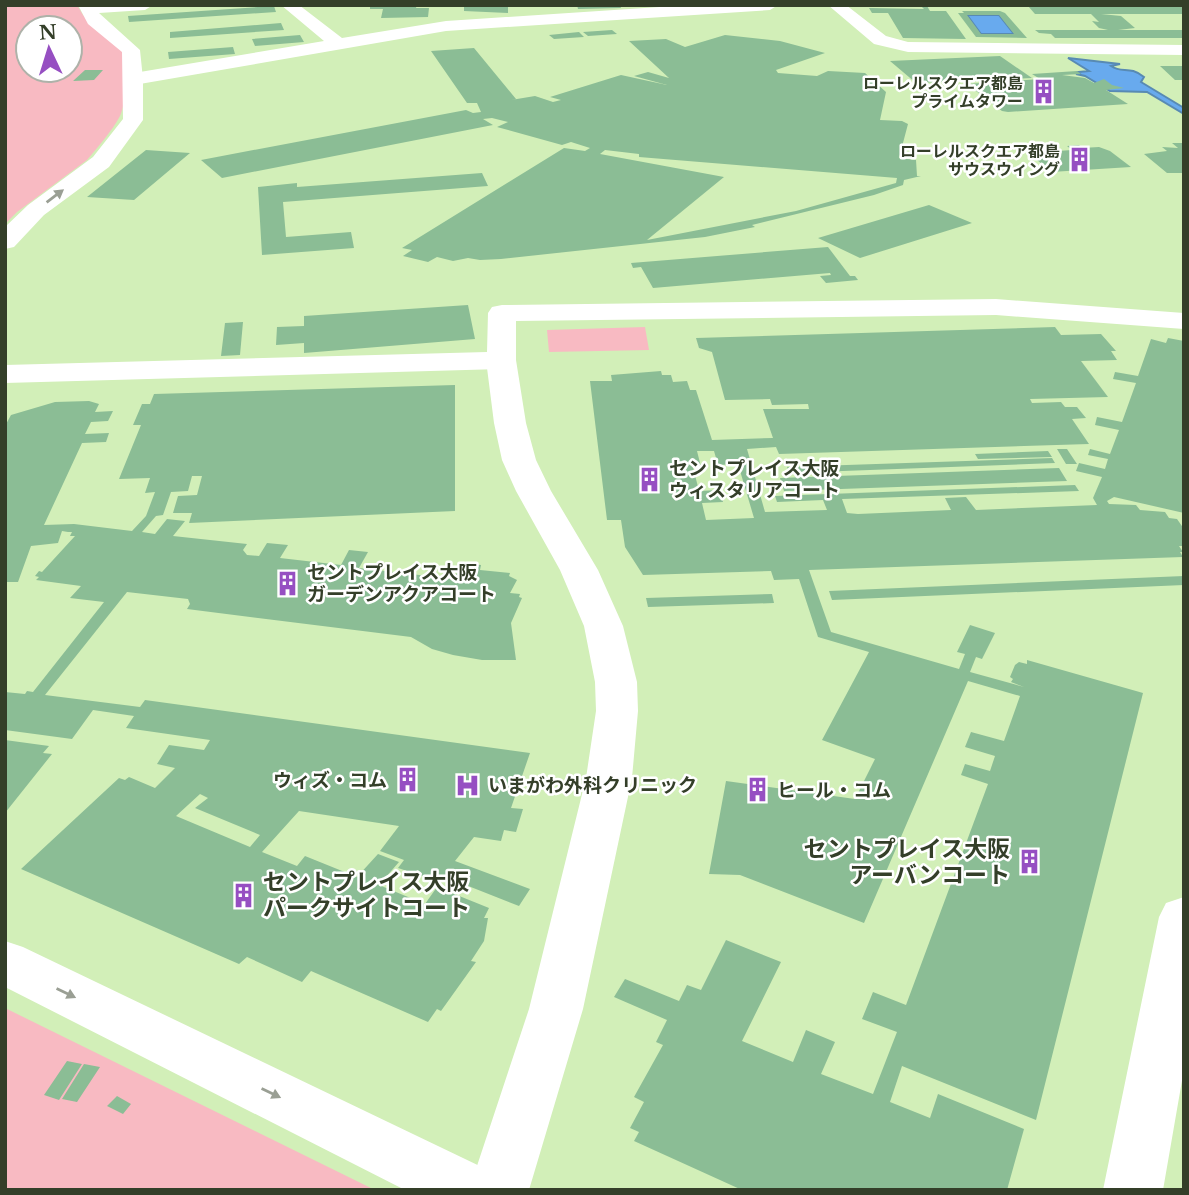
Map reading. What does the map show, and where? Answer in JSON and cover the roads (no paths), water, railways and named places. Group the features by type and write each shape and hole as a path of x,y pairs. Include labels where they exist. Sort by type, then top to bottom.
{"street":[{"path":"5,242 36,210 105,157 133,120 134,79 131,50 94,20 87,7 145,5"},
{"path":"289,5 338,44"},
{"path":"134,79 446,26 770,5"},
{"path":"836,5 880,40 908,47 1184,50"},
{"path":"499,1190 556,1009 615,748 617,716 616,678 607,629 581,572 519,460 501,360 502,313 996,307 1184,321"},
{"path":"5,374 501,360"},
{"path":"1133,1190 1184,917"},
{"path":"5,962 467,1190"}],"water":[{"path":"967,15 999,15 1014,34 981,34"},
{"path":"1068,58 1120,64 1111,66 1139,73 1144,77 1141,82 1184,108 1184,114 1147,92 1110,91 1085,76 1076,74 1089,71"}],"place":[{"name":"ローレルスクエア都島 プライムタワー","path":"1043,92"},
{"name":"ローレルスクエア都島 サウスウィング","path":"1080,160"},
{"name":"セントプレイス大阪 ウィスタリアコート","path":"649,479"},
{"name":"セントプレイス大阪 ガーデンアクアコート","path":"287,583"},
{"name":"ウィズ・コム","path":"407,780"},
{"name":"いまがわ外科クリニック","path":"468,785"},
{"name":"ヒール・コム","path":"757,790"},
{"name":"セントプレイス大阪 アーバンコート","path":"1030,862"},
{"name":"セントプレイス大阪 パークサイトコート","path":"243,895"}]}
